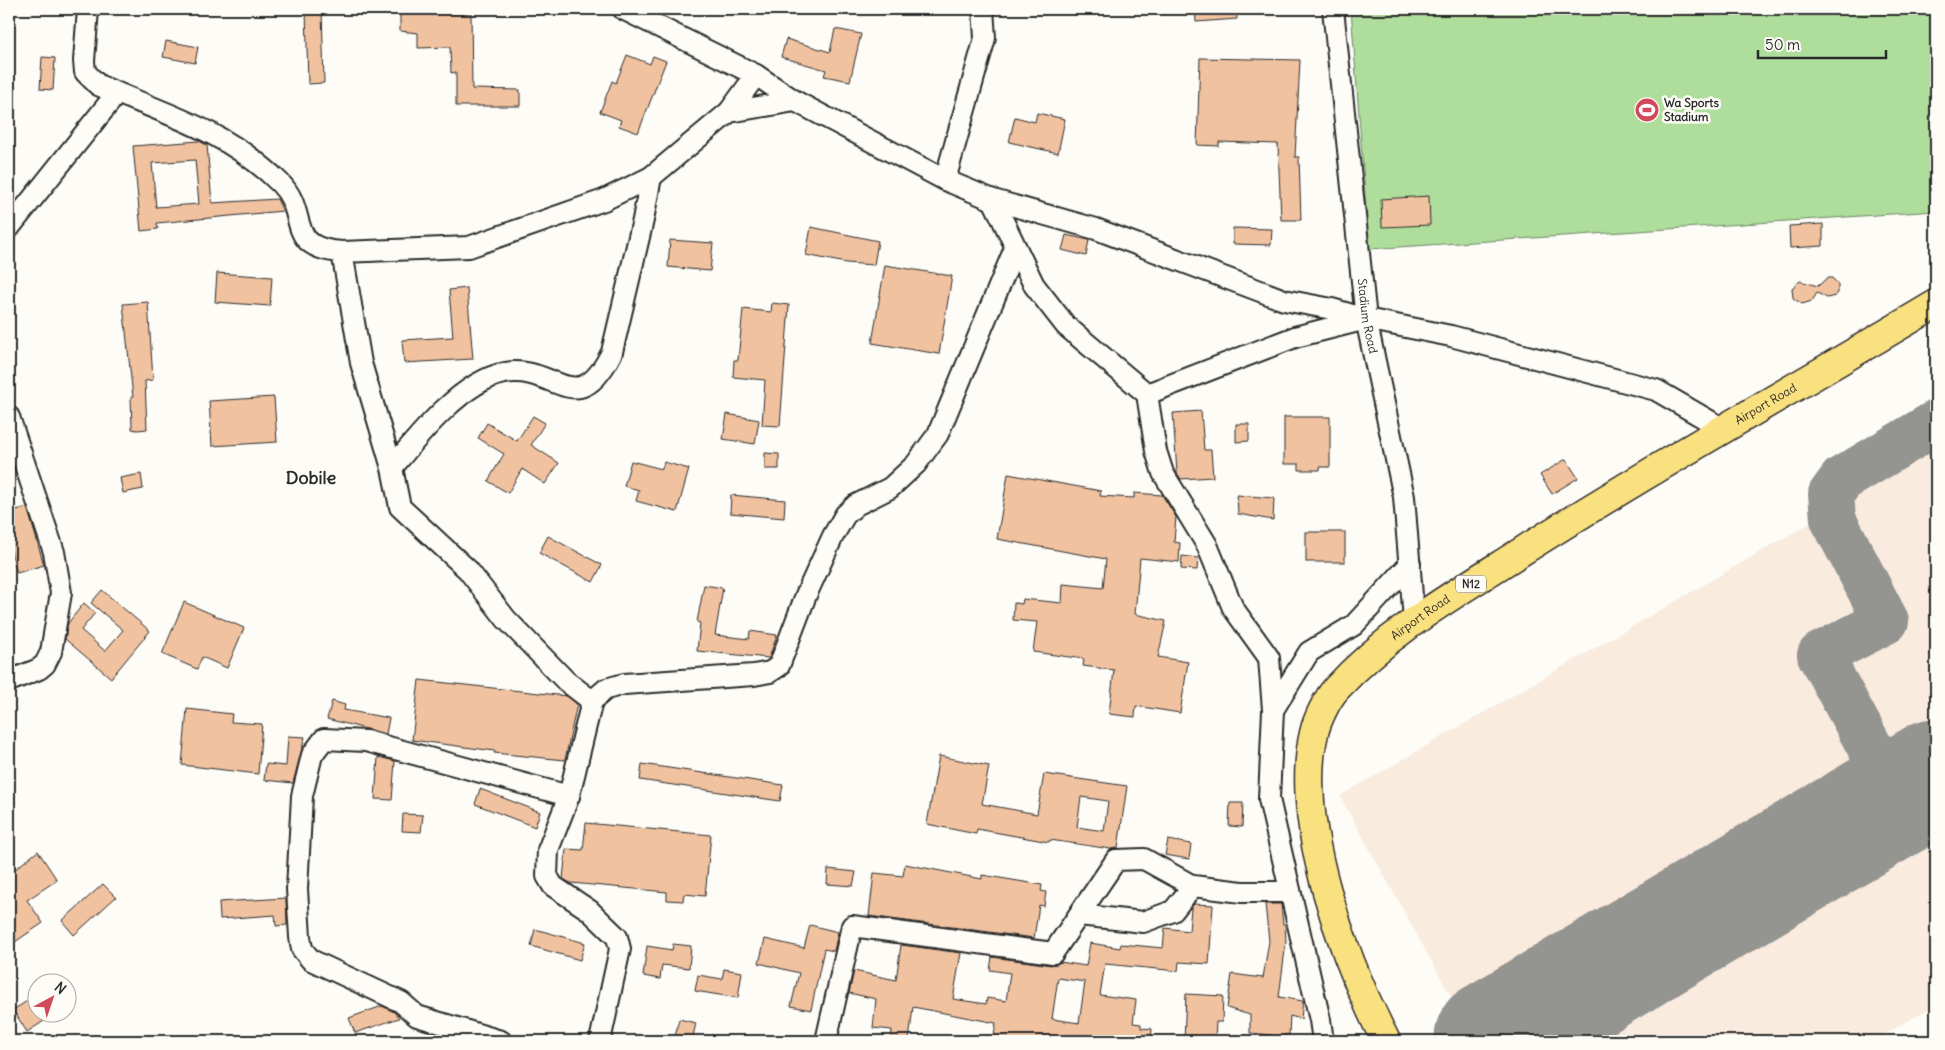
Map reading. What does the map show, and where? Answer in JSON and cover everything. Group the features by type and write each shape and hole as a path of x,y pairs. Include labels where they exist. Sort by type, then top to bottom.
{"highway":[{"name":"Airport Road","path":"1386,1041 1340,936 1316,845 1308,777 1314,731 1333,692 1364,662 1414,620 1561,526 1936,304"}],"street":[{"path":"88,9 84,61 85,72 98,85 222,138 282,185 291,200 301,232 310,244 322,250 342,252 470,247 604,200 651,177 729,112 756,75"},
{"path":"623,9 756,75 795,101 946,180 993,200 1096,229 1284,300 1451,336 1656,390 1724,430"},
{"path":"946,180 985,38 983,9"},
{"name":"Stadium Road","path":"1333,9 1366,318 1404,497 1414,620"},
{"path":"9,228 116,93"},
{"path":"729,112 795,101"},
{"path":"392,468 435,419 470,389 486,380 506,373 530,373 567,388 580,388 602,371 612,352 643,220 651,177"},
{"path":"993,200 1034,285 1066,326 1147,394 1156,451 1162,472 1207,545 1233,608 1270,658 1273,710 1269,799 1320,1020 1323,1041"},
{"path":"600,1041 620,949 617,937 589,910 553,886 547,876 548,850 569,796 592,701 606,689 624,684 754,675 770,672 779,666 806,595 833,536 845,515 856,505 890,488 916,464 938,434 1015,248"},
{"path":"342,252 361,363 392,468 400,506 468,570 506,619 566,681 592,701"},
{"path":"1147,394 1296,337 1366,318"},
{"path":"9,417 54,552 61,593 52,652 45,664 39,669 9,681"},
{"path":"1273,710 1309,652 1354,625 1410,564"},
{"path":"501,1041 417,1016 401,1002 311,960 302,949 297,889 301,806 312,755 324,739 366,741 569,796"},
{"path":"826,1041 852,926 1053,953 1116,860 1144,859 1193,886 1242,892 1290,892"},
{"path":"1079,915 1143,922 1173,911 1193,886"}],"shaded area":[{"path":"1936,450 1936,1005 1872,1041 1476,1041 1340,796"}],"green space":[{"name":"Wa Sports Stadium","path":"1351,9 1936,9 1936,211 1369,249"}],"building":[{"path":"306,9 322,9 324,83 308,84"},
{"path":"400,9 436,9 436,13 471,13 472,89 520,90 520,106 456,106 456,72 451,73 450,47 418,48 418,33 400,31"},
{"path":"1195,9 1236,9 1237,19 1196,22"},
{"path":"835,29 861,34 850,81 824,76 826,70 781,57 786,39 830,52"},
{"path":"166,41 198,47 195,63 163,57"},
{"path":"627,55 650,64 653,56 666,61 638,133 619,126 621,120 600,112 612,81 616,83"},
{"path":"42,57 55,58 53,90 40,89"},
{"path":"1200,58 1300,60 1295,157 1299,157 1301,220 1281,220 1278,144 1219,142 1219,146 1197,145"},
{"path":"1037,113 1065,119 1058,153 1009,142 1015,117 1035,122"},
{"path":"199,141 207,145 212,203 277,199 283,211 157,223 158,229 141,231 133,146","holes":["195,160 199,204 156,207 152,163"]},
{"path":"1429,196 1430,225 1382,227 1381,199"},
{"path":"1823,224 1823,246 1790,248 1789,226"},
{"path":"811,227 878,241 874,265 846,263 806,255"},
{"path":"1233,228 1272,229 1271,245 1233,244"},
{"path":"1066,235 1089,240 1086,256 1062,250"},
{"path":"670,240 713,243 710,271 668,267"},
{"path":"885,265 952,276 939,354 872,343"},
{"path":"217,273 272,277 270,306 215,302"},
{"path":"1827,278 1832,278 1838,284 1838,293 1835,296 1827,298 1817,293 1812,301 1802,304 1793,298 1792,288 1800,281 1818,286"},
{"path":"467,288 473,359 404,363 402,340 453,337 449,290"},
{"path":"148,302 153,380 145,381 147,429 137,430 132,429 131,397 133,397 123,304"},
{"path":"772,303 789,305 780,426 762,425 765,380 733,377 734,360 738,360 743,309 771,312"},
{"path":"274,397 277,442 212,446 209,401"},
{"path":"1201,411 1204,450 1211,450 1213,477 1181,479 1177,473 1173,413"},
{"path":"727,414 759,420 755,444 723,439"},
{"path":"533,416 545,423 531,445 559,463 545,484 522,469 508,493 488,481 504,454 478,438 487,423 517,441"},
{"path":"1284,417 1330,417 1330,467 1320,467 1320,470 1299,470 1299,464 1284,464"},
{"path":"1236,424 1249,424 1249,441 1236,442"},
{"path":"765,453 779,454 779,469 765,469"},
{"path":"1566,459 1578,478 1552,494 1540,475"},
{"path":"631,461 662,469 664,462 689,469 677,512 636,501 639,490 624,486"},
{"path":"141,474 143,489 123,493 120,478"},
{"path":"1008,474 1101,491 1100,496 1134,498 1134,493 1162,495 1176,517 1174,542 1180,543 1179,562 1140,558 1135,614 1166,621 1158,657 1188,662 1180,713 1136,706 1135,717 1109,714 1114,670 1083,666 1084,659 1033,652 1037,622 1013,620 1014,603 1022,604 1023,599 1062,603 1063,584 1103,588 1106,559 997,539"},
{"path":"731,495 785,500 784,518 730,513"},
{"path":"1237,495 1274,498 1273,520 1238,514"},
{"path":"27,507 44,565 17,573 9,544 9,512"},
{"path":"1306,532 1345,532 1345,562 1306,562"},
{"path":"548,536 602,565 593,582 539,553"},
{"path":"1182,556 1198,558 1197,570 1181,569"},
{"path":"704,585 723,588 715,635 749,639 750,631 777,635 769,658 697,651 700,623 697,622"},
{"path":"102,590 150,631 111,678 65,639 68,623 84,603 95,613 81,630 105,651 123,630 91,603"},
{"path":"184,602 244,628 227,668 202,657 197,669 162,654"},
{"path":"419,680 567,696 577,704 565,760 494,753 495,751 412,740"},
{"path":"332,701 345,705 344,710 389,718 386,734 327,719"},
{"path":"187,709 232,714 231,722 262,724 258,774 182,765"},
{"path":"288,736 305,737 293,783 264,780 266,764 286,766"},
{"path":"939,756 989,766 982,804 1037,814 1044,774 1127,786 1118,848 1111,849 1050,840 1049,842 977,829 976,834 927,824","holes":["1081,797 1108,801 1104,831 1077,827"]},
{"path":"378,757 395,761 392,800 375,799"},
{"path":"642,764 783,785 780,801 640,780"},
{"path":"480,789 540,812 535,827 475,804"},
{"path":"1230,803 1243,803 1242,827 1229,826"},
{"path":"403,814 423,815 421,832 402,831"},
{"path":"586,823 711,835 705,896 684,894 683,901 667,900 667,892 571,883 563,879 566,849 583,850"},
{"path":"1168,840 1191,844 1189,859 1165,855"},
{"path":"38,851 57,880 27,900 43,923 9,946 9,874"},
{"path":"905,864 982,879 982,875 1042,885 1041,891 1046,892 1044,906 1039,905 1034,938 869,916 874,873 903,876"},
{"path":"828,869 856,872 853,886 827,884"},
{"path":"103,884 116,897 74,935 62,921"},
{"path":"286,898 287,925 276,926 275,915 220,919 219,902"},
{"path":"1194,904 1213,905 1209,964 1179,962 1178,971 1105,964 1100,995 1136,1000 1133,1023 1141,1024 1141,1028 1152,1029 1151,1041 993,1041 996,1023 913,1007 909,1041 891,1041 892,1030 873,1028 876,999 849,993 854,971 896,980 901,945 961,953 953,999 986,1004 987,998 1006,1001 1010,973 990,970 992,957 1051,965 1060,962 1086,966 1090,943 1120,948 1121,944 1163,948 1165,928 1189,931 1191,908","holes":["1058,978 1085,982 1079,1023 1052,1019"]},
{"path":"1265,904 1281,904 1283,924 1285,924 1286,942 1279,997 1303,1001 1301,1019 1290,1016 1289,1035 1284,1035 1283,1040 1270,1039 1271,1035 1250,1033 1250,1015 1227,1008 1232,974 1263,978 1269,941"},
{"path":"810,925 838,932 834,951 824,949 811,1010 791,1006 799,973 759,963 765,939 804,948"},
{"path":"535,929 585,943 580,960 531,946"},
{"path":"673,944 691,946 689,968 662,965 660,979 643,976 647,946 672,950"},
{"path":"724,969 742,972 738,998 695,991 698,975 722,979"},
{"path":"1186,994 1223,996 1222,1022 1216,1022 1215,1041 1184,1041"},
{"path":"28,1000 28,1022 42,1022 27,1032 13,1010"},
{"path":"382,1006 394,1012 399,1018 355,1033 349,1018"},
{"path":"679,1019 696,1023 692,1041 674,1041"}],"taxiway":[{"path":"1898,799 1820,655 1886,621 1833,519 1831,494 1842,479 1936,423"}],"runway":[{"path":"1492,1038 1936,776"}],"place":[{"name":"Wa Sports Stadium","path":"1647,110"}],"district":[{"name":"Dobile","path":"311,478"}]}
